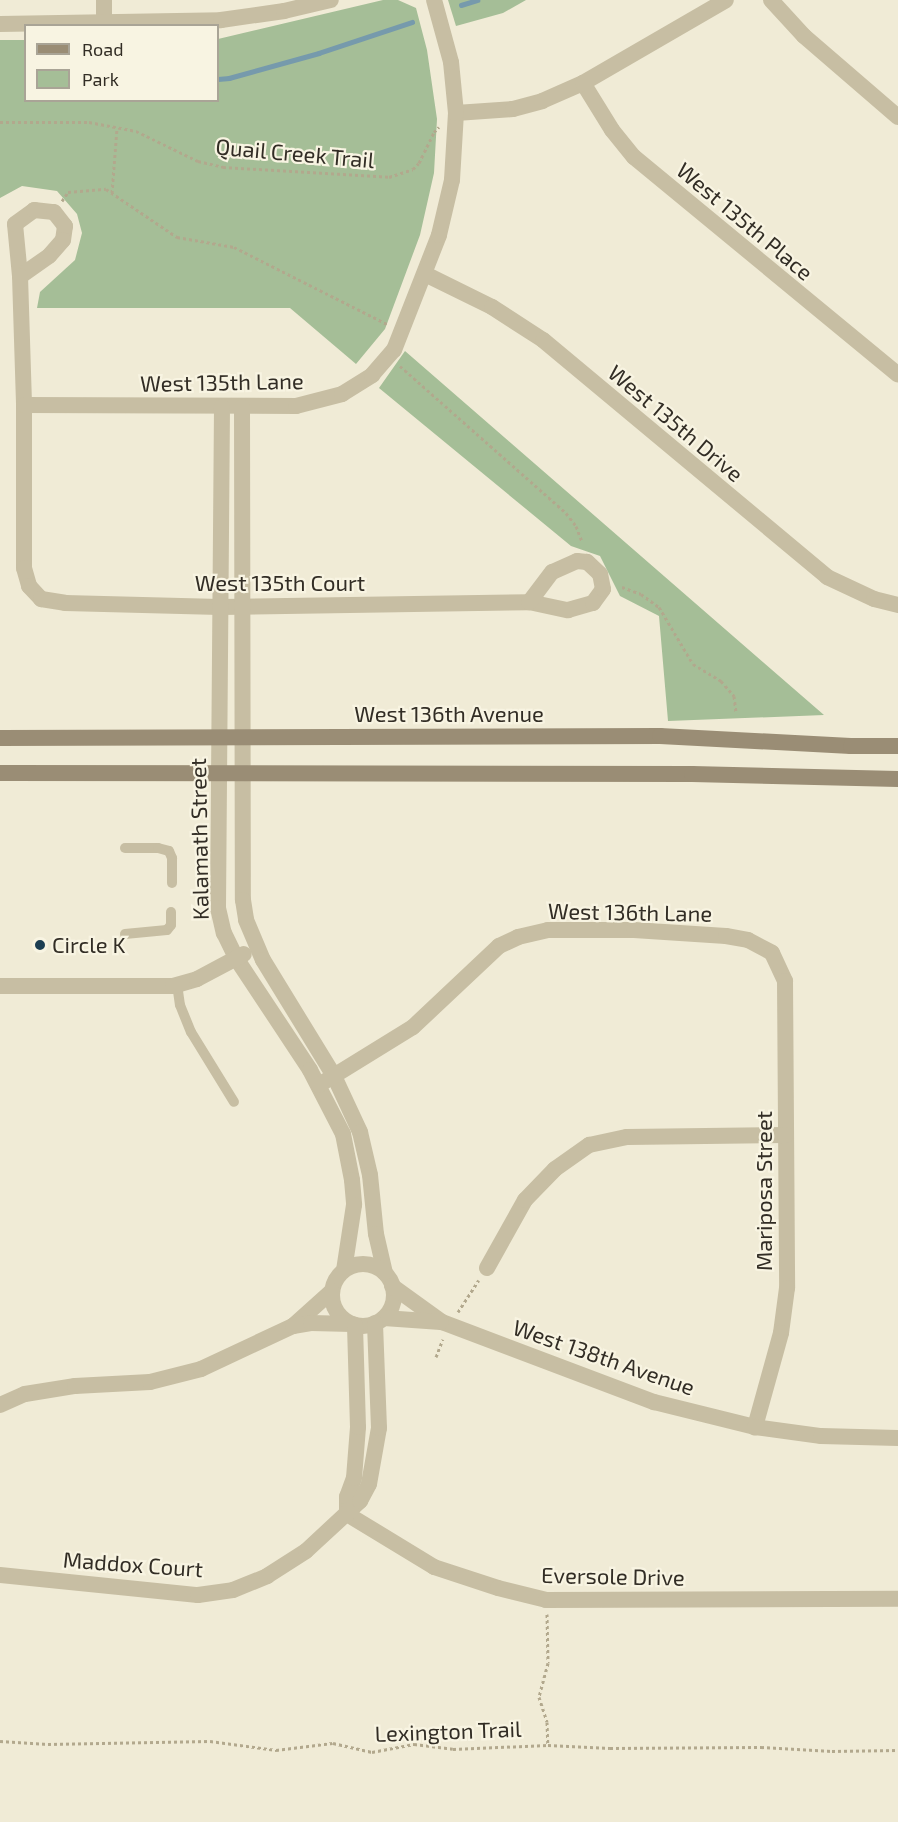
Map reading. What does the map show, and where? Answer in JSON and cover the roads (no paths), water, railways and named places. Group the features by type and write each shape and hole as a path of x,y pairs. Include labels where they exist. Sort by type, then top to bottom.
{"main road":[{"name":"West 136th Avenue","path":"0,738 660,736 840,746 898,746"},
{"path":"0,773 692,774 898,778"}],"street":[{"path":"104,0 104,24"},
{"path":"0,24 104,24 220,20 284,11 332,0"},
{"path":"425,274 449,197 456,141 448,114 451,62 434,0"},
{"path":"448,114 527,106 583,83 726,0"},
{"path":"771,0 804,36 898,117"},
{"name":"West 135th Place","path":"583,83 612,130 634,157 898,375"},
{"path":"20,276 49,256 63,240 65,226 54,212 34,210 15,224 20,276 24,405"},
{"name":"West 135th Lane","path":"24,405 296,406 342,394 372,375 394,350 425,274"},
{"name":"West 135th Drive","path":"425,274 492,307 543,340 827,577 874,599 898,605"},
{"name":"West 135th Court","path":"24,405 24,568 28,586 41,599 65,603 220,607 529,602"},
{"name":"Kalamath Street","path":"222,407 218,908 224,933 236,958 319,1085 343,1134 352,1180 352,1233 344,1270"},
{"name":"Kalamath Street","path":"242,407 243,900 246,920 257,947 334,1076 360,1132 366,1155 376,1234 389,1280"},
{"name":"West 136th Lane","path":"319,1085 413,1027 499,946 518,937 548,930 634,930 737,938 748,940 772,953"},
{"path":"0,986 148,987 177,984 197,978 257,947"},
{"name":"Mariposa Street","path":"755,1427 781,1333 787,1288 785,981 772,953"},
{"path":"487,1268 525,1200 555,1168 589,1145 627,1137 786,1135"},
{"path":"0,1405 25,1394 75,1386 150,1382 201,1369 293,1326 311,1323 354,1324 379,1320 393,1303 389,1280 369,1265 352,1266 344,1270 337,1277 332,1291 334,1307 339,1314 354,1324"},
{"name":"West 138th Avenue","path":"389,1280 442,1322 654,1402 755,1427 821,1436 898,1438"},
{"path":"293,1326 332,1291"},
{"name":"West 138th Avenue","path":"379,1320 442,1322"},
{"name":"Maddox Court","path":"0,1575 198,1595 233,1590 267,1576 306,1551 360,1501 369,1484 379,1428 379,1320"},
{"path":"347,1514 347,1497 354,1478 358,1427 354,1324"},
{"name":"Eversole Drive","path":"347,1514 434,1566 498,1588 546,1600 898,1599"}],"lane":[{"path":"125,848 169,850 172,858 172,883"},
{"path":"125,934 167,930 171,925 171,912"},
{"path":"177,984 180,1005 191,1032 234,1102"}],"waterway":[{"path":"461,5 477,0"},
{"path":"219,79 319,53 412,22"}],"place":[{"name":"Circle K","path":"40,945"}]}
